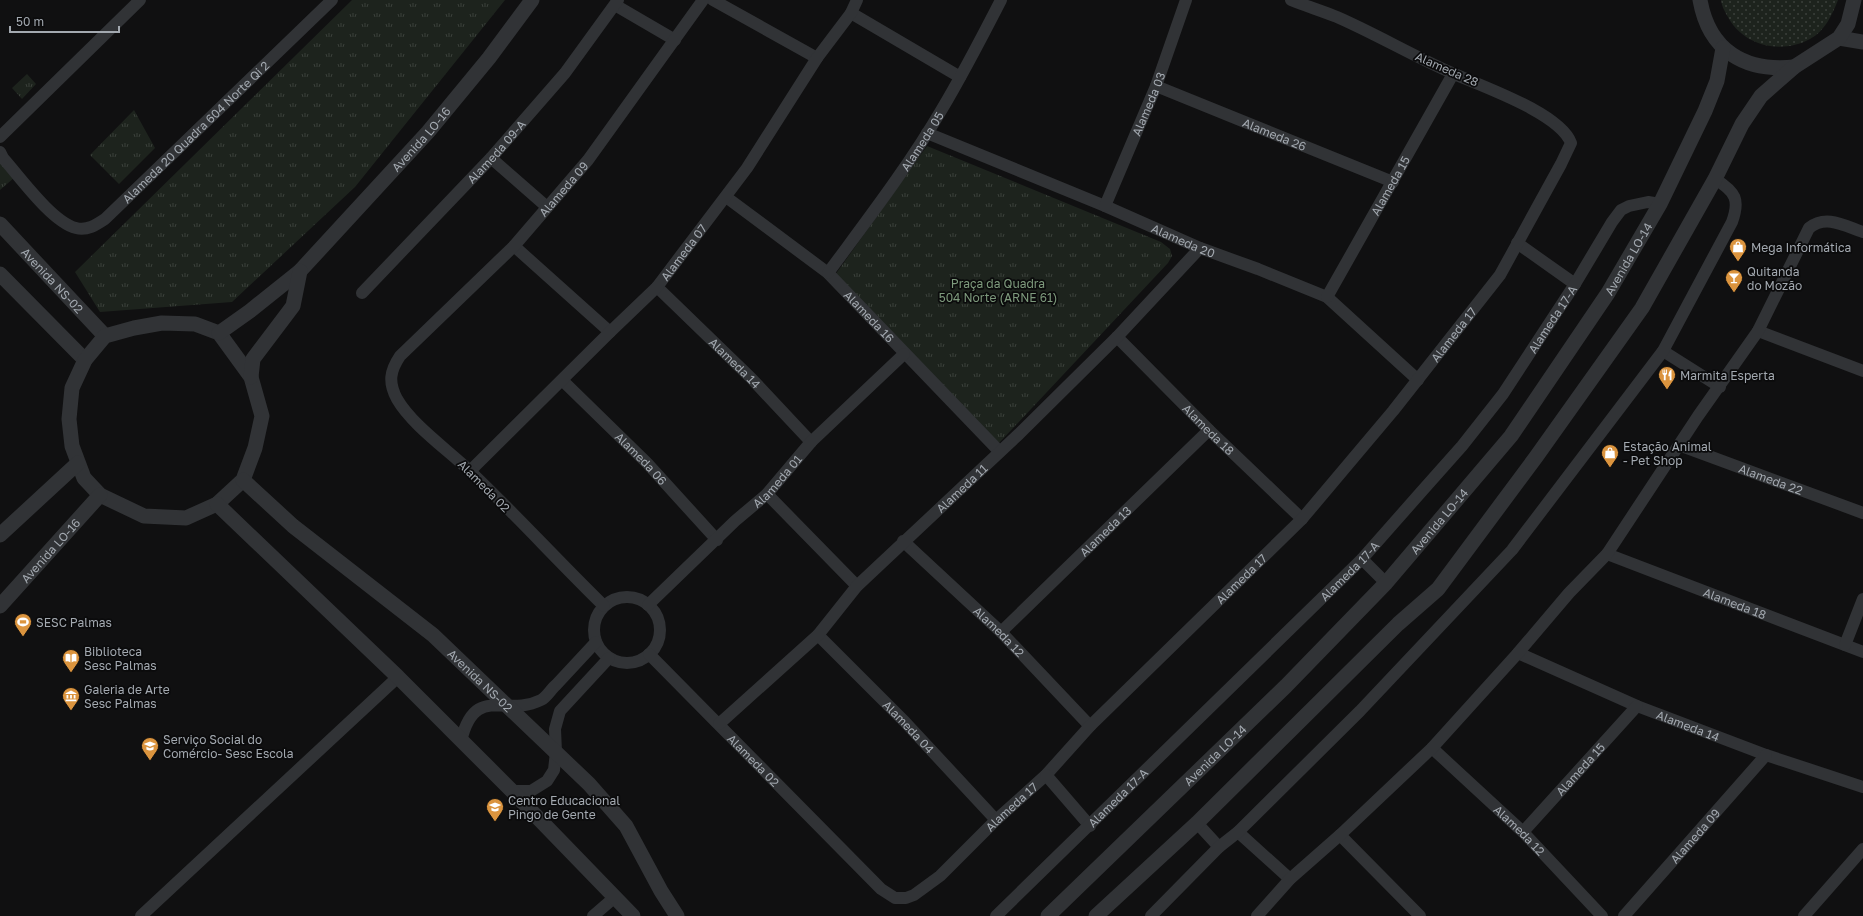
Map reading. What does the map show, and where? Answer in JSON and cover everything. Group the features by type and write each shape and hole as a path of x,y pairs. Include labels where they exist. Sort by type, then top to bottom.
{"street":[{"path":"0,137 140,0"},
{"name":"Alameda 20 Quadra 604 Norte Qi 2","path":"0,152 3,158 49,210 76,228 93,227 105,219 332,0"},
{"name":"Avenida LO-16","path":"219,333 250,311 300,271 428,132 489,58 532,0"},
{"name":"Alameda 09","path":"400,356 514,246 588,160 676,40 703,0"},
{"path":"713,0 817,58"},
{"name":"Alameda 07","path":"470,472 563,381 610,332 658,287 747,168 817,58 851,13 857,0"},
{"name":"Alameda 05","path":"828,273 881,202 927,133 960,77 1001,0"},
{"name":"Alameda 03","path":"1106,206 1156,86 1186,0"},
{"name":"Alameda 28","path":"1291,0 1337,18 1453,74 1497,91 1549,120 1568,135 1571,143 1561,164"},
{"path":"1700,0 1708,26 1723,48 1738,59 1756,66 1775,69 1794,67"},
{"path":"1096,916 1197,823 1398,624 1438,589 1642,308 1715,179 1742,124 1761,96 1794,67 1839,38 1848,24 1854,0"},
{"path":"617,3 676,40"},
{"name":"Alameda 09-A","path":"362,293 491,158 565,73 617,3"},
{"path":"851,13 960,77"},
{"path":"1839,38 1863,42"},
{"name":"Avenida LO-14","path":"1048,916 1286,686 1386,582 1511,436 1608,293 1660,204 1705,111 1717,81 1723,48"},
{"name":"Alameda 15","path":"1327,297 1453,74"},
{"name":"Alameda 26","path":"1156,86 1393,182"},
{"name":"Alameda 20","path":"927,133 1106,206 1200,248 1258,269 1327,297 1418,380"},
{"path":"491,158 547,207"},
{"name":"Alameda 17","path":"857,866 881,889 890,895 899,899 914,895 940,876 996,820 1046,775 1090,726 1302,519 1418,380 1500,275 1561,164"},
{"path":"1151,916 1219,847 1238,832 1360,711 1512,550 1663,350 1732,222 1737,208 1735,196 1727,187 1715,179"},
{"name":"Alameda 16","path":"726,197 828,273 904,354 999,451"},
{"name":"Alameda 17-A","path":"996,916 1090,826 1362,559 1462,446 1503,394 1576,284 1612,222 1621,210 1629,206 1648,202 1660,204"},
{"path":"1257,916 1290,879 1340,835 1432,748 1518,653 1569,592 1607,554 1758,331 1810,228 1816,222 1822,220 1830,221 1863,232"},
{"name":"Avenida NS-02","path":"0,224 105,336"},
{"path":"1517,243 1576,284"},
{"path":"514,246 610,332"},
{"name":"Alameda 11","path":"718,724 818,635 858,586 1117,337 1200,248"},
{"path":"251,377 253,359 293,306 300,271"},
{"path":"0,274 85,360"},
{"name":"Alameda 14","path":"658,287 751,378 811,442"},
{"path":"162,323 195,324 219,333 251,377 262,416 255,448 244,480 217,504 186,518 144,516 100,495 84,478 72,446 69,419 72,388 85,360 105,336 134,328 162,323"},
{"path":"1758,331 1863,371"},
{"name":"Alameda 18","path":"1117,337 1209,430 1302,519"},
{"path":"1663,350 1720,387"},
{"name":"Alameda 01","path":"648,605 735,521 768,494 811,442 904,354"},
{"name":"Alameda 02","path":"400,356 392,368 391,381 397,399 423,428 470,472 604,606"},
{"name":"Alameda 06","path":"563,381 647,463 717,540"},
{"name":"Alameda 13","path":"1001,632 1209,430"},
{"name":"Alameda 22","path":"1679,446 1863,513"},
{"path":"0,535 78,463"},
{"name":"Avenida NS-02","path":"244,480 293,526 433,635 589,784 626,826 661,891 677,916"},
{"path":"768,494 858,586"},
{"name":"Avenida LO-16","path":"0,606 100,495"},
{"path":"217,504 398,677 512,791 633,916"},
{"name":"Alameda 12","path":"903,542 1001,632 1090,726"},
{"name":"Alameda 18","path":"1607,554 1863,652"},
{"path":"1362,559 1386,582"},
{"path":"631,597 648,605 655,614 659,624 659,635 656,645 649,654 640,660 630,663 619,662 609,658 601,651 596,642 594,633 598,614 604,606 621,598 631,597"},
{"path":"1845,645 1863,599"},
{"name":"Alameda 04","path":"818,635 905,722 996,820"},
{"path":"461,741 465,724 476,711 488,705 527,705 542,699 596,642"},
{"name":"Alameda 14","path":"1518,653 1637,706 1766,755 1863,787"},
{"name":"Alameda 02","path":"649,654 857,866"},
{"path":"512,791 531,791 547,781 554,770 556,752 555,729 560,711 609,658"},
{"path":"141,916 398,677"},
{"name":"Alameda 15","path":"1523,832 1637,706"},
{"name":"Alameda 12","path":"1432,748 1523,832 1602,916"},
{"name":"Alameda 09","path":"1624,916 1766,755"},
{"path":"1046,775 1090,826"},
{"path":"1197,823 1219,847"},
{"path":"1238,832 1290,879"},
{"path":"1340,835 1420,916"},
{"path":"1804,916 1863,849"},
{"path":"593,916 615,897"}],"green space":[{"path":"352,0 505,0 355,187 232,302 100,312 75,272"},
{"path":"1721,0 1838,0 1824,27 1815,36 1799,44 1777,47 1755,42 1736,29 1723,8"},
{"path":"27,74 36,84 22,99 12,88"},
{"path":"134,110 155,148 119,184 90,155"},
{"name":"Praça da Quadra 504 Norte (ARNE 61)","path":"927,146 1161,242 1170,249 1172,256 1168,263 999,443 835,275"},
{"path":"0,155 15,177 0,190"}],"place":[{"name":"Mega Informática","path":"1738,262"},
{"name":"Quitanda do Mozão","path":"1734,293"},
{"name":"Marmita Esperta","path":"1667,390"},
{"name":"Estação Animal - Pet Shop","path":"1610,468"},
{"name":"SESC Palmas","path":"23,637"},
{"name":"Biblioteca Sesc Palmas","path":"71,673"},
{"name":"Galeria de Arte Sesc Palmas","path":"71,711"},
{"name":"Serviço Social do Comércio- Sesc Escola","path":"150,761"},
{"name":"Centro Educacional Pingo de Gente","path":"495,822"}]}
